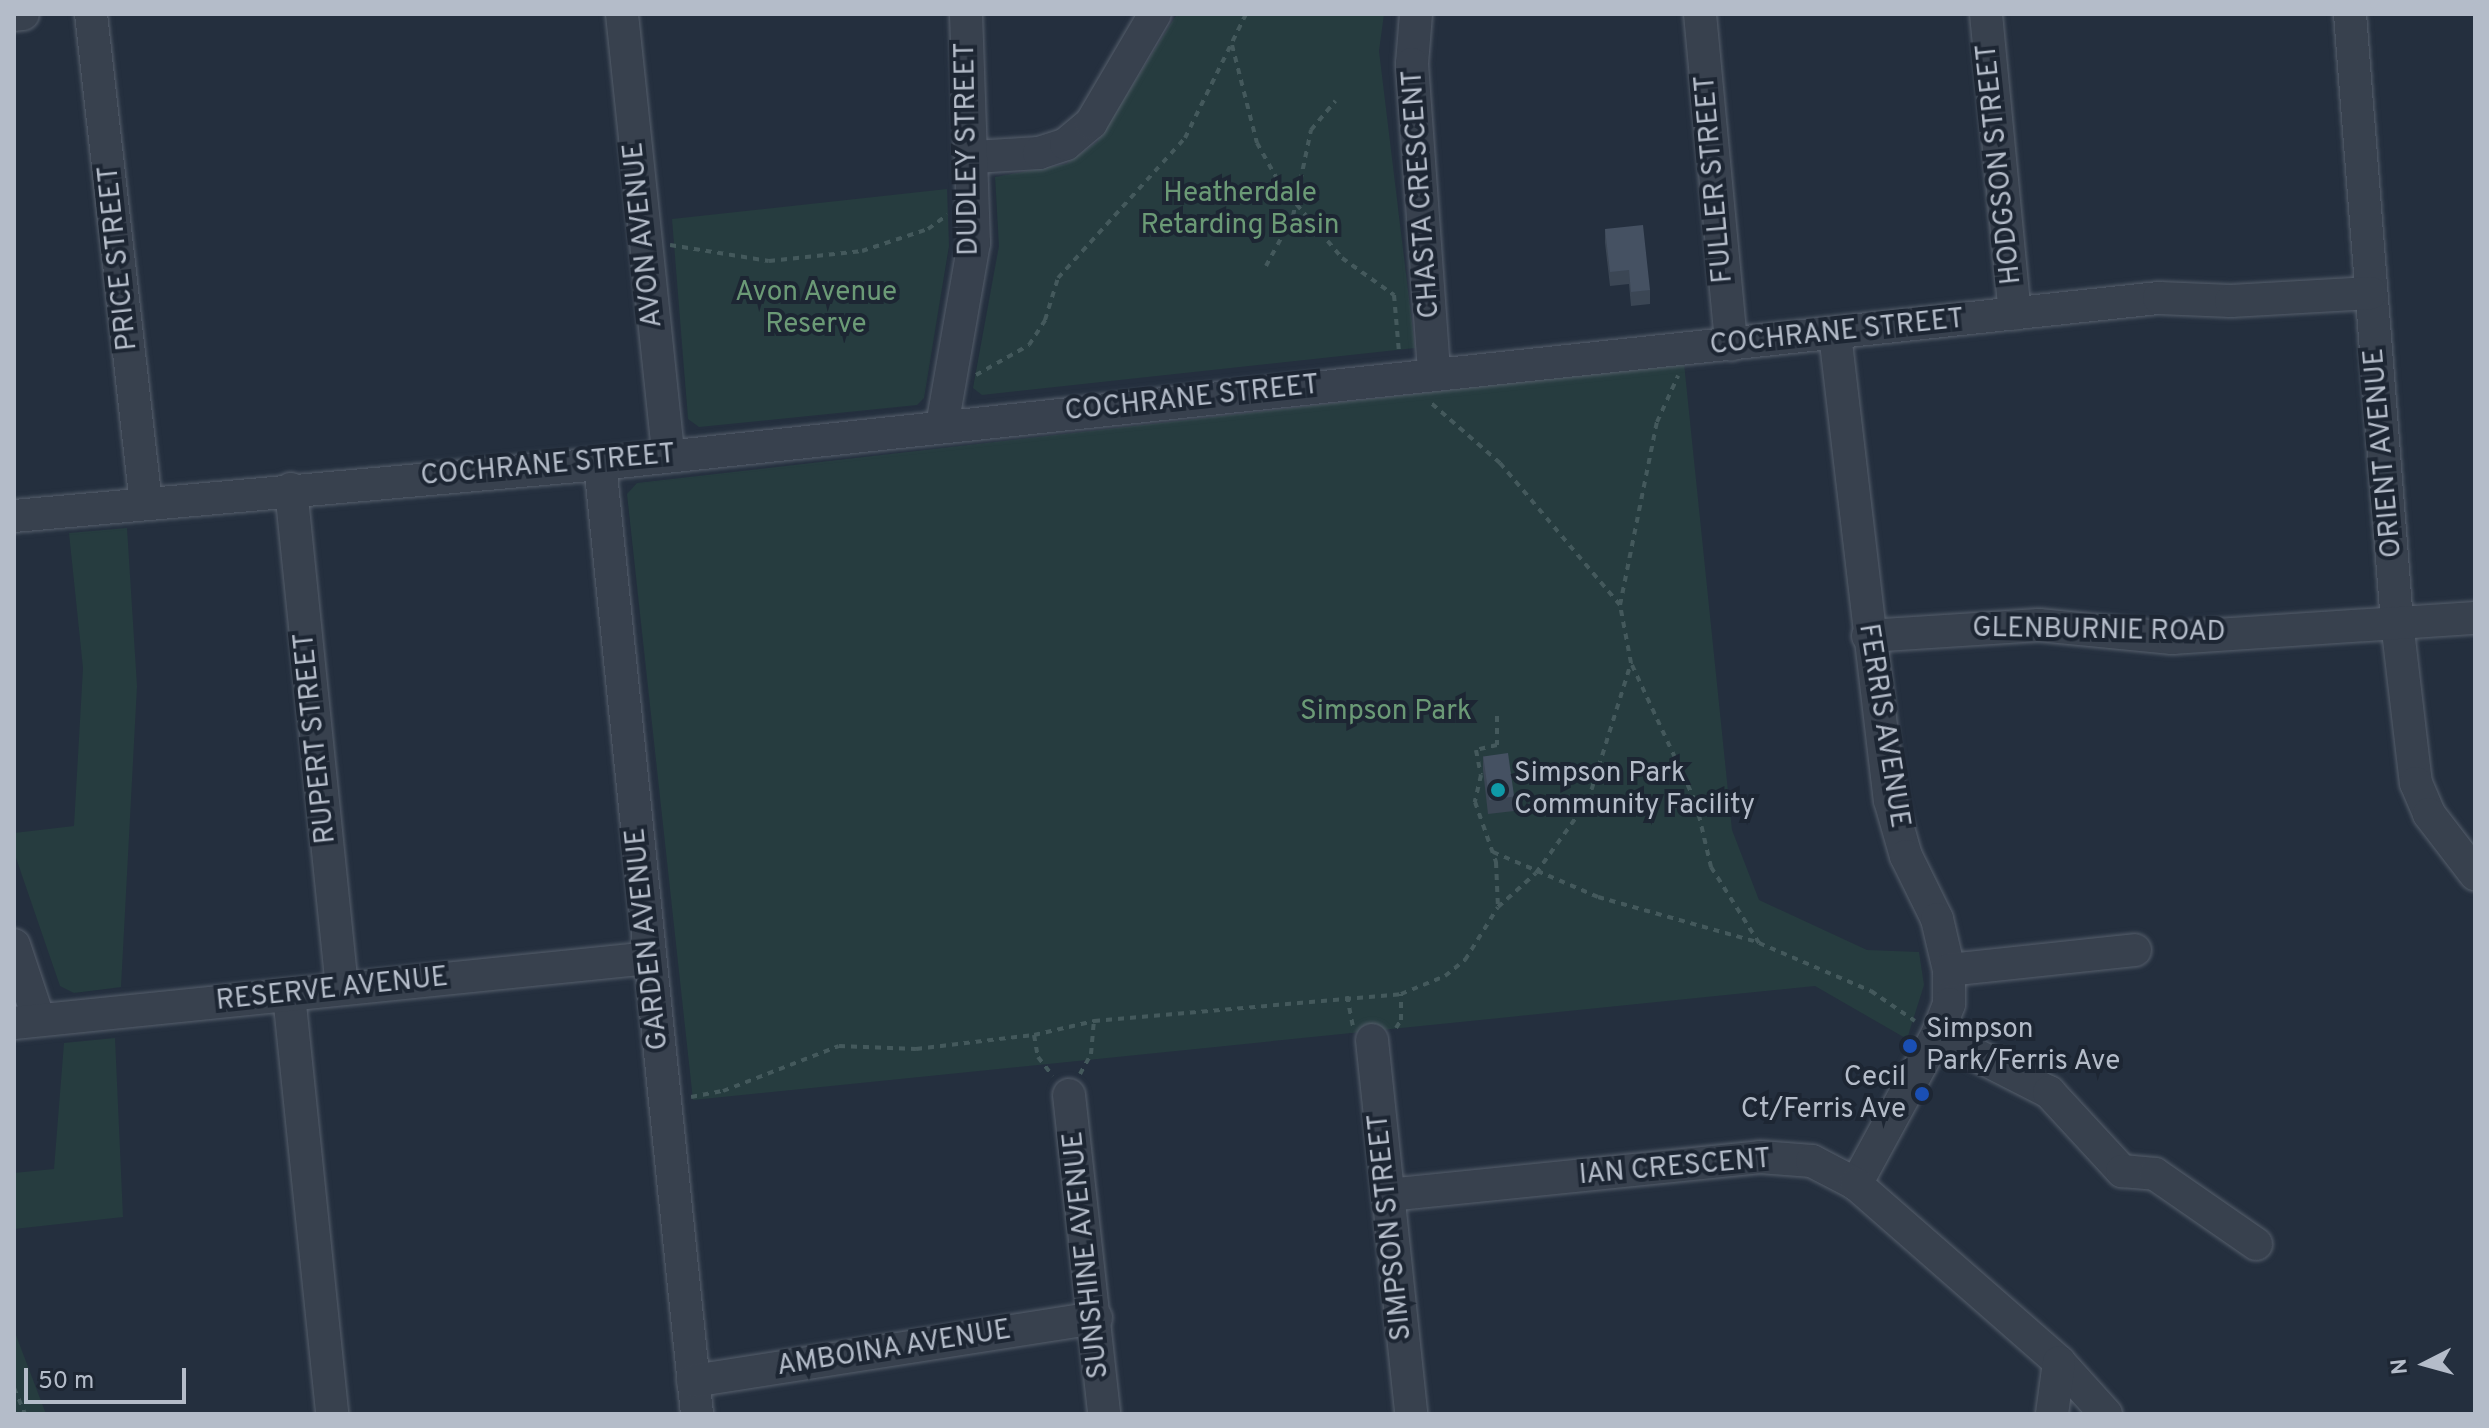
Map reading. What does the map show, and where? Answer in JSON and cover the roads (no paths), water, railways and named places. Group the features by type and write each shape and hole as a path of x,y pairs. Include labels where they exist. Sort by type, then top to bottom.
{"street":[{"path":"14,15 23,14"},
{"name":"PRICE STREET","path":"91,14 146,502"},
{"name":"AVON AVENUE","path":"622,14 668,455"},
{"name":"DUDLEY STREET","path":"942,426 974,243 974,157 966,14"},
{"path":"974,157 1039,153 1066,144 1091,123 1155,14"},
{"name":"CHASTA CRESCENT","path":"1416,14 1412,64 1434,373"},
{"name":"FULLER STREET","path":"1700,14 1731,345"},
{"name":"HODGSON STREET","path":"1986,14 2015,314"},
{"name":"ORIENT AVENUE","path":"2350,14 2397,622 2416,783 2429,814 2475,874"},
{"name":"COCHRANE STREET","path":"14,516 291,489 600,464 2159,298 2231,301 2371,293"},
{"name":"FERRIS AVENUE","path":"1835,334 1868,636 1890,800 1906,856 1937,919 1949,970 1949,1004 1937,1035 1856,1184"},
{"name":"GARDEN AVENUE","path":"600,464 697,1414"},
{"name":"RUPERT STREET","path":"291,489 342,988"},
{"name":"GLENBURNIE ROAD","path":"1868,636 2039,625 2172,638 2475,618"},
{"path":"14,945 26,1022"},
{"path":"1949,970 2135,950"},
{"name":"RESERVE AVENUE","path":"26,1022 649,958"},
{"path":"289,995 332,1414"},
{"path":"1937,1035 2049,1092 2122,1171 2155,1174 2256,1244"},
{"name":"SIMPSON STREET","path":"1372,1040 1411,1414"},
{"name":"SUNSHINE AVENUE","path":"1069,1095 1096,1318 1104,1414"},
{"name":"IAN CRESCENT","path":"1388,1195 1760,1157 1812,1161 1856,1184 2059,1362 2106,1414"},
{"name":"AMBOINA AVENUE","path":"693,1381 1096,1318"},
{"path":"2052,1414 2059,1362"}],"place":[{"name":"Simpson Park Community Facility","path":"1498,790"},
{"name":"Simpson Park/Ferris Ave","path":"1910,1046"},
{"name":"Cecil Ct/Ferris Ave","path":"1922,1094"}],"park label":[{"name":"Heatherdale Retarding Basin","path":"1240,210"},
{"name":"Avon Avenue Reserve","path":"816,309"},
{"name":"Simpson Park","path":"1386,712"}]}
